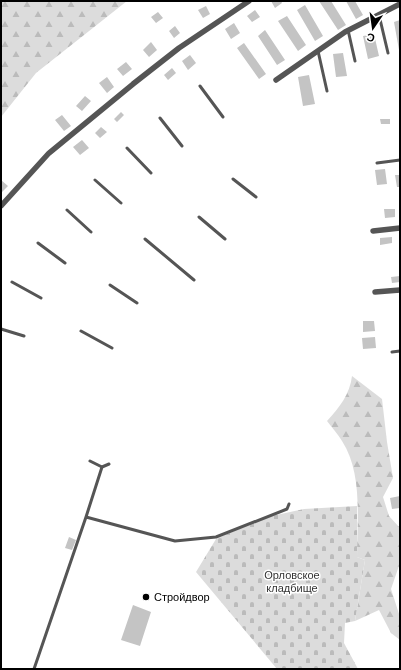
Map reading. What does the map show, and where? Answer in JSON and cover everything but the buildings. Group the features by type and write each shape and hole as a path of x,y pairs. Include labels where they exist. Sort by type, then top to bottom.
{"street":[{"path":"1,206 49,153 179,48 249,1"},
{"path":"276,80 348,30 400,4"},
{"path":"374,231 400,228"},
{"path":"375,292 400,290"}],"lane":[{"path":"379,15 388,53"},
{"path":"348,30 355,61"},
{"path":"318,51 327,91"},
{"path":"200,86 223,117"},
{"path":"160,118 182,146"},
{"path":"127,148 150,173"},
{"path":"377,163 400,160"},
{"path":"233,179 256,197"},
{"path":"95,180 120,203"},
{"path":"68,210 91,232"},
{"path":"199,217 225,239"},
{"path":"146,239 194,280"},
{"path":"38,243 64,263"},
{"path":"12,282 41,298"},
{"path":"110,285 137,303"},
{"path":"1,329 24,336"},
{"path":"81,331 112,348"},
{"path":"392,352 400,350"},
{"path":"90,461 102,467 110,464"},
{"path":"34,669 102,467"},
{"path":"86,517 175,541 216,537 287,509 289,504"}],"green space":[{"path":"1,1 127,1 36,73 1,117"},
{"path":"352,376 382,399 393,478 383,497 389,516 400,528 400,563 391,589 400,617 400,640 391,633 379,610 355,621 365,560 357,557 358,513 356,482 349,454 340,438 327,421 336,411 346,395"},
{"name":"Орловское кладбище","path":"357,506 357,557 365,560 355,621 345,623 344,643 358,669 277,669 196,572 216,539 267,517 304,509"}],"place":[{"name":"Стройдвор","path":"146,597"}]}
